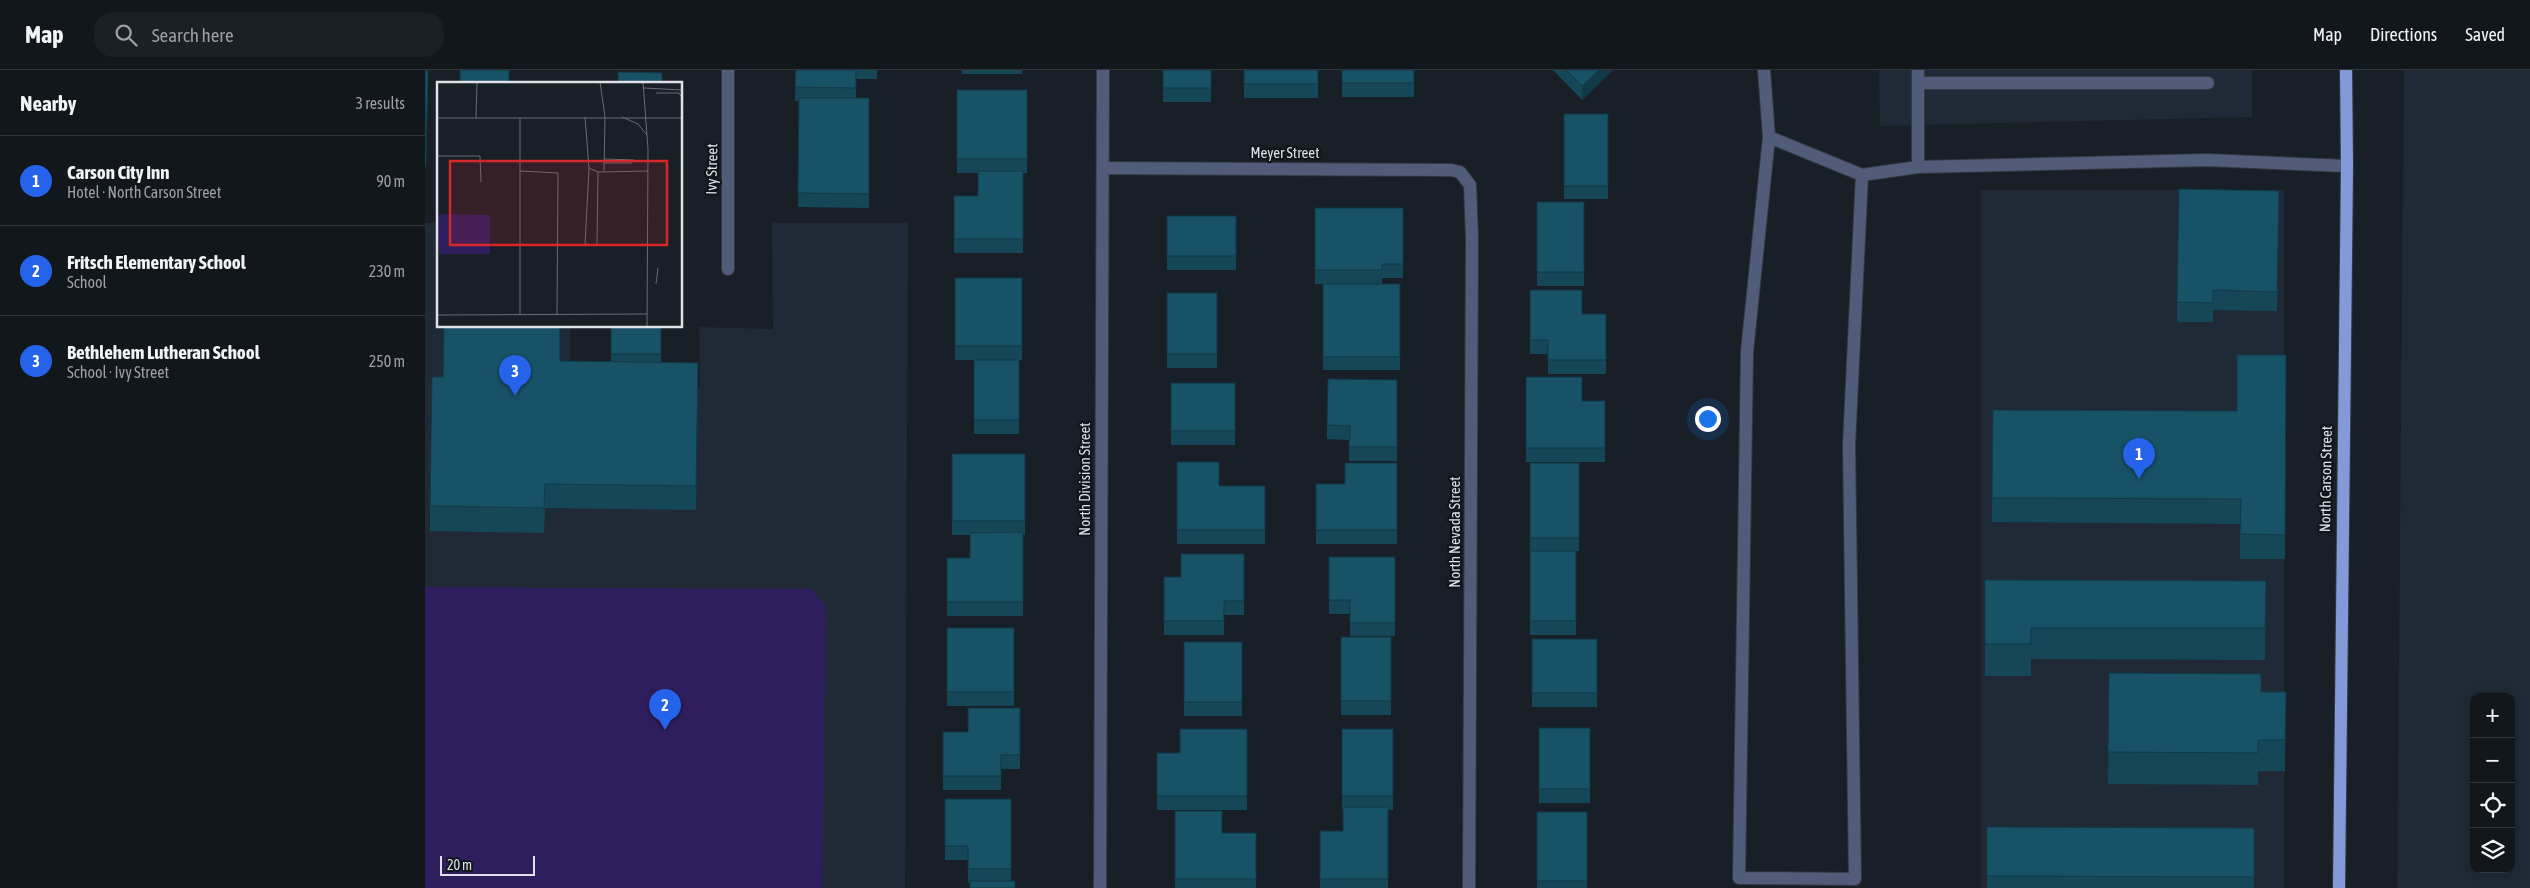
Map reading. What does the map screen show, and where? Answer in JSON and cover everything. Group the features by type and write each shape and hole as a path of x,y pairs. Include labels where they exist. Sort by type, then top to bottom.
{"main road":[{"name":"North Carson Street","path":"2339,888 2347,166 2346,70"}],"street":[{"name":"Ivy Street","path":"728,70 728,269"},
{"name":"North Division Street","path":"1100,888 1103,70"},
{"path":"1764,70 1769,137 1747,352 1739,878 1855,879 1849,445 1862,175"},
{"path":"1918,70 1918,167"},
{"path":"1918,83 2208,83"},
{"path":"1769,137 1862,175 1918,167 2207,160 2347,166"},
{"name":"Meyer Street","path":"1103,168 1451,170 1460,172 1463,178"},
{"name":"North Nevada Street","path":"1463,178 1469,185 1472,238 1469,888"}],"shaded area":[{"path":"1879,70 2252,70 2252,117 1880,126"},
{"path":"2404,70 2530,70 2530,888 2397,888"},
{"path":"1981,190 2284,190 2284,888 1981,888"},
{"path":"425,223 437,223 437,328 571,328 570,387 700,388 699,327 773,329 772,223 908,223 905,888 425,888"},
{"path":"425,587 811,589 825,605 826,617 822,888 425,888"}],"building":[{"path":"425,70 428,70 426,153 425,153"},
{"path":"460,70 509,70 509,82 460,82"},
{"path":"796,70 856,70 856,88 795,87"},
{"path":"1163,70 1211,70 1211,88 1163,88"},
{"path":"1244,70 1318,70 1318,84 1244,84"},
{"path":"1342,70 1414,70 1414,83 1342,83"},
{"path":"1566,70 1599,70 1582,86"},
{"path":"618,72 662,73 662,82 618,82"},
{"path":"957,90 1027,90 1027,159 957,159"},
{"path":"799,98 869,98 869,194 798,193"},
{"path":"1564,114 1608,114 1608,186 1564,186"},
{"path":"978,171 1023,171 1023,239 954,239 954,196 978,196"},
{"path":"2179,189 2279,191 2277,292 2213,290 2213,303 2177,302"},
{"path":"1537,202 1584,202 1584,272 1537,272"},
{"path":"1315,208 1403,208 1403,264 1382,264 1382,270 1315,270"},
{"path":"1167,216 1236,216 1236,256 1167,256"},
{"path":"955,278 1022,278 1022,346 955,346"},
{"path":"1323,284 1400,284 1400,357 1323,357"},
{"path":"1530,290 1582,290 1582,314 1606,314 1606,360 1548,360 1548,340 1530,340"},
{"path":"1167,293 1217,293 1217,354 1167,354"},
{"path":"444,328 560,328 560,361 698,363 696,486 545,484 544,508 430,506 432,377 443,377"},
{"path":"611,328 661,328 661,354 611,354"},
{"path":"2237,355 2286,355 2285,535 2240,534 2241,499 1992,498 1993,410 2237,411"},
{"path":"974,360 1019,360 1019,420 974,420"},
{"path":"1526,377 1582,377 1582,401 1605,401 1605,448 1526,448"},
{"path":"1328,379 1397,380 1397,447 1349,447 1350,426 1327,425"},
{"path":"1171,383 1235,383 1235,431 1171,431"},
{"path":"952,454 1025,454 1025,521 952,521"},
{"path":"1177,462 1219,462 1219,486 1265,486 1265,530 1177,530"},
{"path":"1345,463 1397,463 1397,530 1316,530 1316,484 1345,484"},
{"path":"1530,463 1579,463 1579,538 1530,538"},
{"path":"1023,532 1023,602 947,602 947,558 970,558 970,533"},
{"path":"1530,551 1576,551 1576,621 1530,621"},
{"path":"1181,554 1244,554 1244,601 1224,601 1224,621 1164,621 1164,577 1181,577"},
{"path":"1329,557 1395,557 1395,623 1350,623 1350,600 1329,600"},
{"path":"1985,580 2266,581 2265,628 2031,628 2031,644 1985,644"},
{"path":"947,628 1014,628 1014,692 947,692"},
{"path":"1341,637 1391,637 1391,701 1341,701"},
{"path":"1532,639 1597,639 1597,693 1532,693"},
{"path":"1184,642 1242,642 1242,702 1184,702"},
{"path":"2109,673 2261,674 2261,692 2286,692 2285,740 2258,740 2258,753 2108,752"},
{"path":"968,708 1020,708 1020,755 1001,755 1001,776 943,776 943,732 968,732"},
{"path":"1539,728 1590,728 1590,789 1539,789"},
{"path":"1180,729 1247,729 1247,796 1157,796 1157,753 1180,753"},
{"path":"1342,729 1393,729 1393,796 1342,796"},
{"path":"945,799 1011,799 1011,869 968,869 968,846 945,846"},
{"path":"1343,807 1388,807 1388,879 1320,879 1320,831 1343,831"},
{"path":"1175,811 1222,811 1222,833 1256,833 1256,879 1175,879"},
{"path":"1537,812 1587,812 1587,881 1537,881"},
{"path":"1987,827 2254,828 2254,877 1987,876"},
{"path":"970,881 1015,881 1015,888 970,888"}],"place":[{"name":"Bethlehem Lutheran School","path":"515,396"},
{"name":"Carson City Inn","path":"2139,479"},
{"name":"Fritsch Elementary School","path":"665,730"}]}
